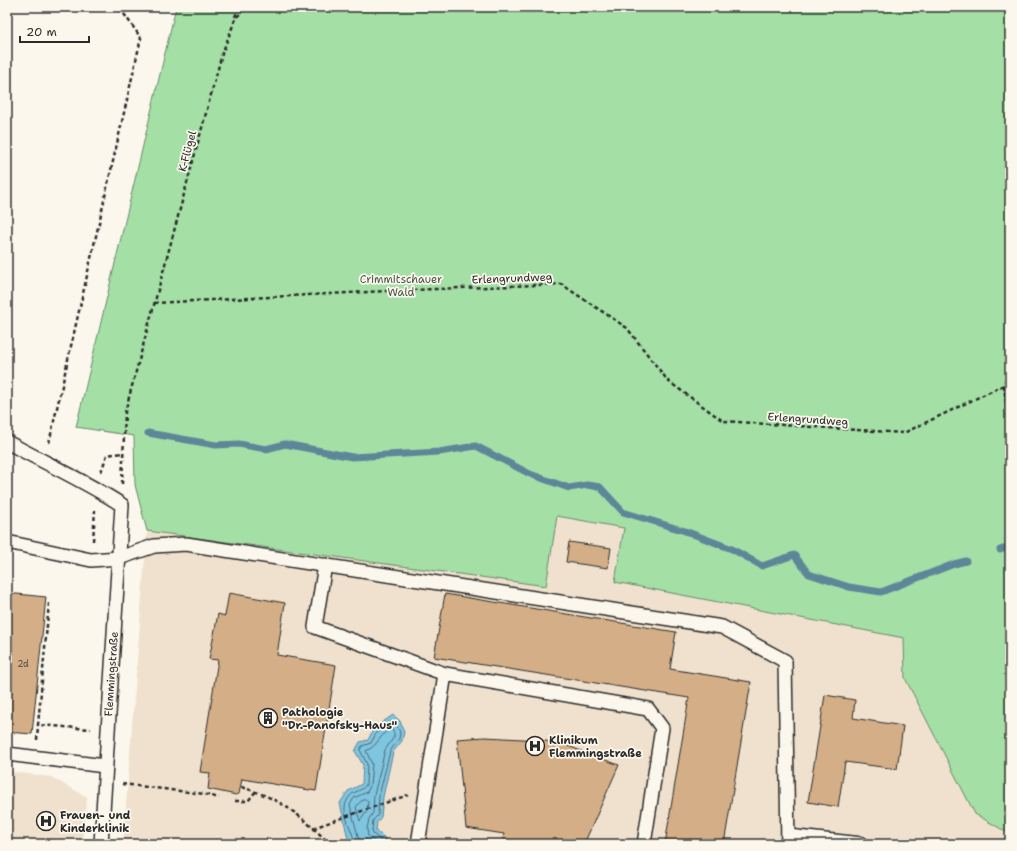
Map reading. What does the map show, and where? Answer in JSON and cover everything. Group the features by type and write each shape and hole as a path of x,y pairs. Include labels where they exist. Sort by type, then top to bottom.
{"lane":[{"path":"7,442 45,463 96,488 122,504"},
{"name":"Flemmingstraße","path":"101,844 122,504"},
{"path":"7,542 91,560 119,558 154,546 186,544 722,627 785,661 788,840 862,844"},
{"path":"325,565 315,627 445,674 648,709 662,728 644,844"},
{"path":"418,844 445,674"},
{"path":"7,754 106,766"}],"path":[{"path":"45,463 141,38 122,11 106,7"},
{"path":"234,20 239,7"},
{"name":"K-Flügel","path":"122,504 125,412 222,54 234,20 245,7"},
{"name":"Erlengrundweg","path":"154,303 561,284 627,328 668,381 723,421 904,433 1004,385"},
{"path":"1010,367 1004,385 1010,436"},
{"path":"50,603 38,725 108,730"},
{"path":"104,781 204,794 219,798"},
{"path":"240,787 256,791 286,805 330,844"},
{"path":"235,801 248,801 256,791"},
{"path":"313,828 404,797"}],"shaded area":[{"name":"Klinikum Flemmingstraße","path":"557,516 624,528 615,582 904,638 905,678 975,813 1010,834 1010,844 123,844 147,531 546,586"},
{"name":"Frauen- und Kinderklinik","path":"7,771 51,777 87,797 82,844 7,844"}],"green space":[{"name":"Crimmitschauer Wald","path":"176,7 1010,7 1010,834 975,814 905,678 904,638 615,582 624,528 557,516 546,586 147,531 135,485 134,436 76,427"}],"water":[{"path":"393,715 400,721 404,732 402,741 393,752 383,797 381,817 377,822 376,831 385,838 386,844 352,844 348,839 340,803 348,791 362,784 363,765 355,751 360,742 368,740 374,728"}],"building":[{"path":"569,542 611,548 608,568 566,562"},
{"path":"7,593 46,597 32,734 7,732"},
{"name":"Pathologie \"Dr.-Panofsky-Haus\"","path":"229,593 285,603 277,655 336,665 316,791 242,779 239,794 236,795 208,789 210,773 200,772 218,660 209,659 218,614 225,616"},
{"path":"445,594 676,632 670,669 751,682 724,844 665,844 689,698 434,657"},
{"path":"825,695 855,700 853,718 903,726 897,769 845,762 838,807 808,802"},
{"path":"485,737 541,740 568,746 619,765 584,844 513,844 502,842 504,834 466,828 457,739"}],"waterway":[{"path":"148,433 216,445 239,444 266,449 285,444 352,457 439,452 476,446 530,474 569,488 587,485 600,487 623,512 685,531 732,549 762,566 794,555 809,574 849,587 881,592 954,564 966,561"},
{"path":"1000,550 1006,548"}],"place":[{"name":"Pathologie \"Dr.-Panofsky-Haus\"","path":"268,718"},
{"name":"Klinikum Flemmingstraße","path":"535,746"},
{"name":"Frauen- und Kinderklinik","path":"46,821"}]}
